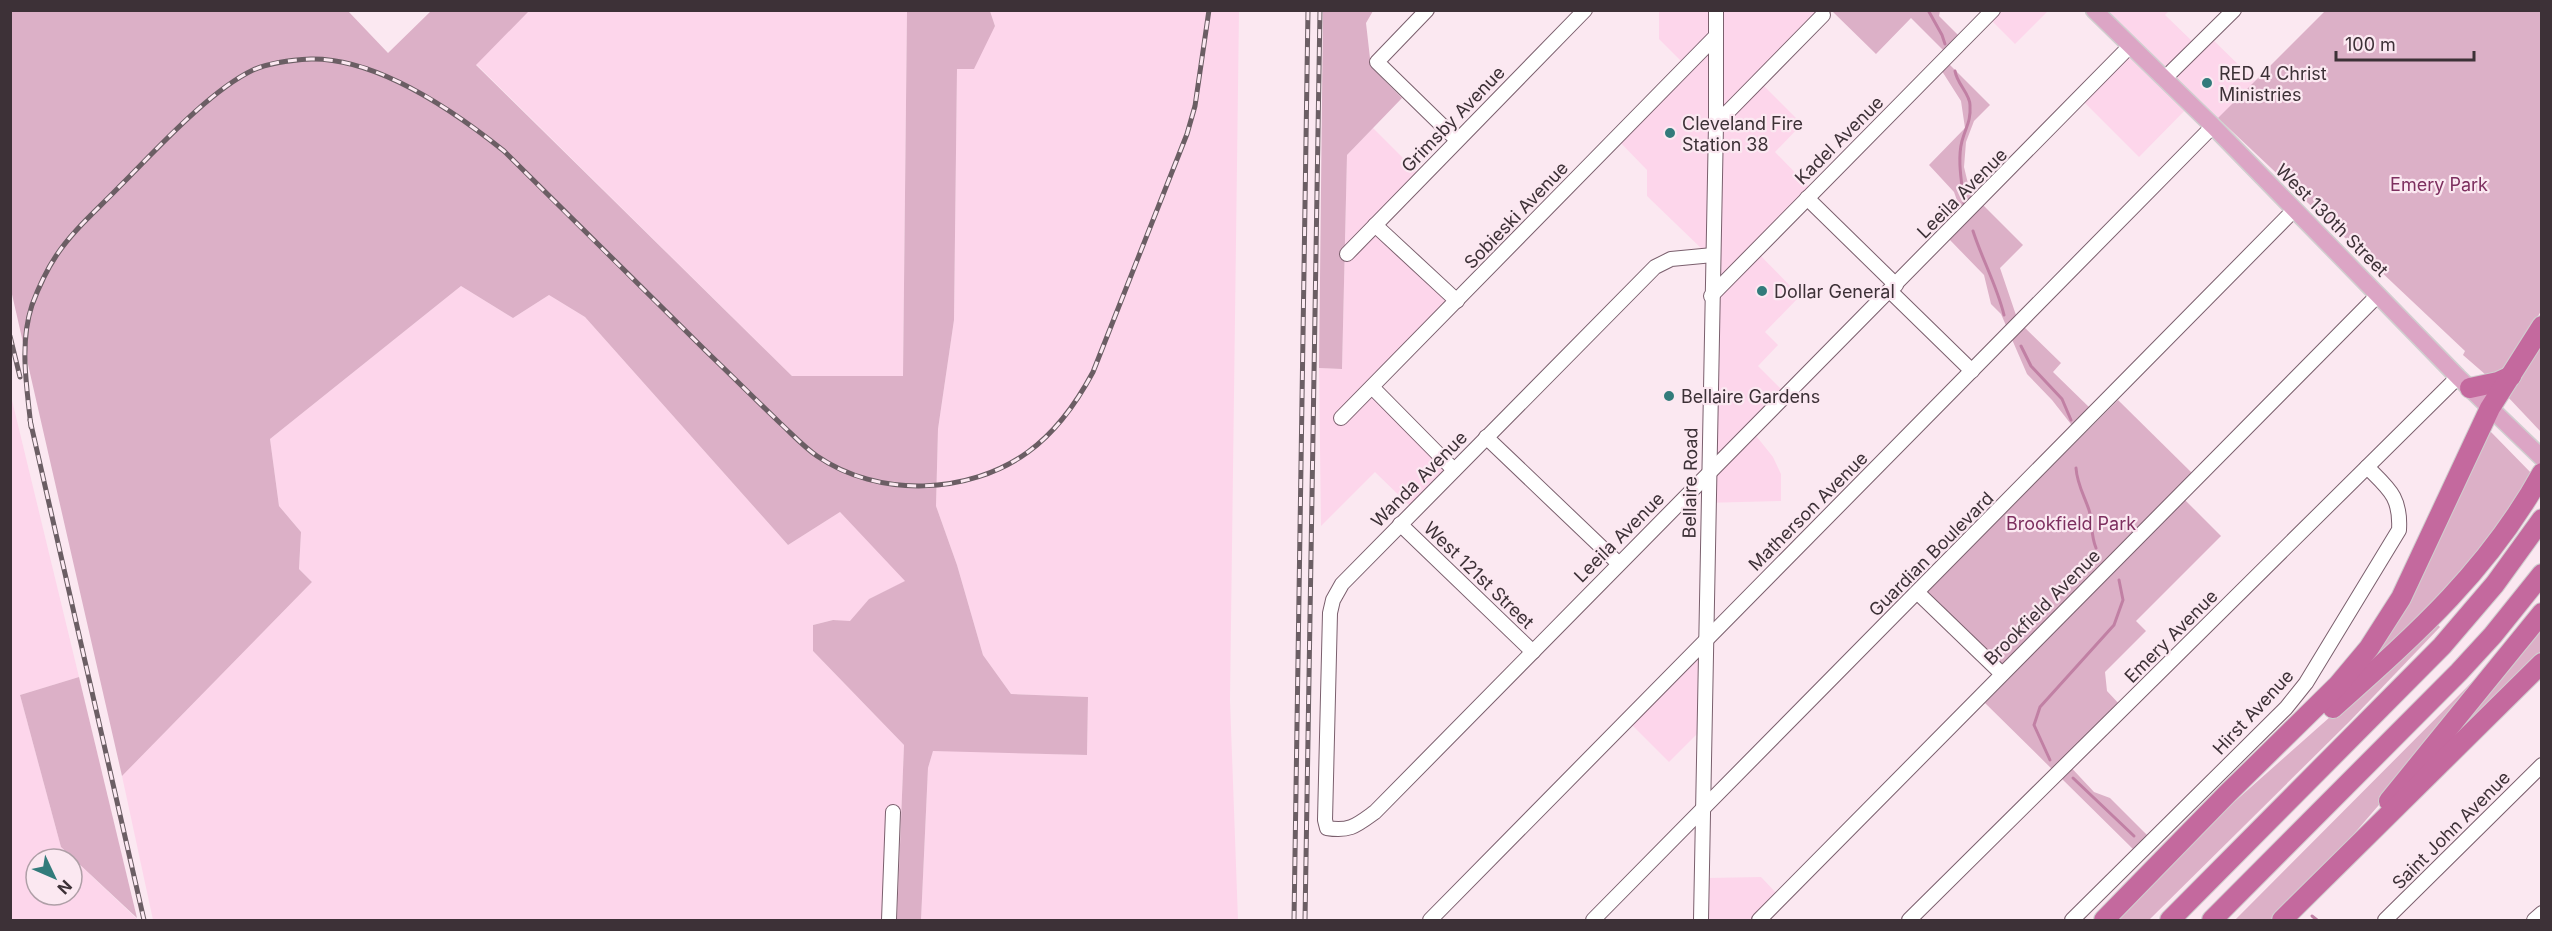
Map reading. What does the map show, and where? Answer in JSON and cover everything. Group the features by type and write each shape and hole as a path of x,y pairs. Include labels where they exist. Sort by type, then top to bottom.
{"highway":[{"path":"2104,920 2338,685 2369,648 2401,598 2490,408 2541,326"},
{"path":"2464,382 2498,382 2511,376"},
{"path":"2181,843 2409,640 2452,598 2492,550 2541,473"},
{"path":"2170,921 2442,646 2495,584 2541,519"},
{"path":"2212,921 2459,672 2493,635 2541,574"},
{"path":"2337,866 2541,613"},
{"path":"2282,921 2396,810 2541,663"}],"main road":[{"name":"West 130th Street","path":"2094,10 2541,458"}],"street":[{"path":"1427,10 1377,62 1457,140"},
{"name":"Grimsby Avenue","path":"1347,254 1585,10"},
{"name":"Bellaire Road","path":"1701,921 1716,124 1716,10"},
{"name":"Kadel Avenue","path":"1711,296 1994,10"},
{"path":"2164,79 2234,10"},
{"path":"1716,124 1823,15"},
{"name":"Sobieski Avenue","path":"1341,418 1715,37"},
{"name":"Leeila Avenue","path":"1327,828 1342,831 1356,826 1375,812 2130,46"},
{"name":"Matherson Avenue","path":"1430,921 2212,126"},
{"path":"1807,198 1972,371"},
{"name":"Guardian Boulevard","path":"1593,921 2294,210"},
{"path":"1375,225 1457,301"},
{"name":"Wanda Avenue","path":"1327,828 1325,798 1330,613 1333,600 1342,584 1655,267 1671,259 1713,255"},
{"name":"Brookfield Avenue","path":"1759,921 2378,295"},
{"name":"Emery Avenue","path":"1909,921 2367,467 2464,382"},
{"path":"1372,387 1454,470"},
{"path":"1486,436 1618,563"},
{"name":"Hirst Avenue","path":"2072,921 2278,716 2306,683 2399,530 2400,515 2392,492 2367,467"},
{"name":"West 121st Street","path":"1400,524 1533,652"},
{"path":"1918,593 2002,674"},
{"name":"Saint John Avenue","path":"2385,921 2541,765"},
{"path":"889,921 893,812"},
{"path":"2534,921 2541,913"}],"shaded area":[{"path":"529,11 907,11 903,376 792,376 476,64"},
{"path":"990,11 1239,11 1230,700 1238,920 921,920 928,768 933,750 1087,755 1088,697 1011,694 983,655 957,565 936,506 938,429 954,320 957,68 995,26"},
{"path":"1659,11 1832,11 1761,83 1802,124 1775,152 1815,193 1757,252 1800,296 1765,332 1778,345 1758,366 1788,396 1753,432 1773,457 1781,474 1781,501 1703,503 1709,251 1704,251 1647,196 1647,170 1615,137 1685,65 1659,39"},
{"path":"1998,11 2048,11 2015,44 1990,19"},
{"path":"2088,11 2169,11 2165,15 2195,44 2206,33 2255,81 2214,123 2192,103 2139,157 2078,96 2124,47"},
{"path":"1373,128 1424,179 1375,229 1456,305 1376,387 1453,462 1410,506 1375,472 1321,526 1319,368 1342,369 1347,155"},
{"path":"461,286 513,318 549,295 585,317 788,545 840,512 906,581 869,599 850,622 833,620 813,625 813,651 904,745 897,920 153,920 122,776 312,582 299,569 301,532 279,506 270,439"},
{"path":"10,392 79,677 20,695 61,847 24,847 24,907 84,907 84,869 138,920 11,920"},
{"path":"1698,659 1697,734 1669,762 1632,725"},
{"path":"1761,877 1778,895 1753,920 1706,920 1707,878"}],"green space":[{"path":"10,11 348,11 388,53 431,11 529,11 476,65 792,376 903,376 907,11 990,11 995,26 974,69 957,69 954,320 938,429 936,506 957,565 983,655 1011,694 1088,697 1087,755 933,751 928,768 921,920 897,920 904,745 813,651 813,625 833,620 850,621 869,599 905,581 840,512 788,545 585,317 549,295 513,318 461,286 270,439 279,506 301,532 299,569 312,582 122,776 11,290"},
{"path":"1323,11 1373,11 1366,23 1371,67 1402,98 1347,155 1342,369 1319,368"},
{"path":"1832,11 1940,11 1939,16 1962,39 1947,54 1911,18 1876,54"},
{"name":"Emery Park","path":"2325,11 2541,11 2541,311 2508,367 2497,375 2486,375 2463,355 2465,351 2218,118"},
{"path":"1946,61 1990,105 1974,121 1966,142 1964,167 1970,192 2023,245 2000,268 2018,321 2061,363 2053,372 2092,410 2074,428 2027,374 2001,314 1991,304 1984,275 1949,239 1965,223 1954,192 1929,165 1965,128 1961,101 1940,68"},
{"path":"2541,340 2541,432 2507,396"},
{"name":"Brookfield Park","path":"2118,400 2193,474 2002,669 1925,594"},
{"path":"2490,431 2534,476 2480,557 2318,715 2361,668"},
{"path":"2185,500 2221,536 2136,621 2146,631 2105,672 2107,691 2121,706 2065,761 2094,792 2110,798 2150,838 2135,851 1985,703"},
{"path":"2436,623 2440,627 2350,721 2149,920 2114,920 2224,811"},
{"path":"2541,626 2541,651 2422,771"},
{"path":"79,677 137,918 84,868 84,847 61,847 20,695"},
{"path":"2475,679 2479,683 2405,775 2301,892 2273,920 2235,920"}],"waterway":[{"path":"1928,10 1945,44"},
{"path":"1955,71 1970,105 1969,120 1960,156 1964,203"},
{"path":"1973,231 2004,315"},
{"path":"2021,346 2031,366 2062,399 2071,420"},
{"path":"2076,468 2090,514 2096,548"},
{"path":"2050,760 2034,725 2040,707 2114,625 2123,600 2119,580"},
{"path":"2073,778 2134,836"},
{"path":"2312,916 2317,920"}],"railway":[{"path":"31,427 25,366 28,320 42,280 63,246 166,139 219,92 260,67 311,59 336,61 362,67 388,77 439,104 504,151 708,353 817,456 841,470 895,485 923,486 979,477 1028,452 1048,435 1065,415 1093,372 1187,134 1195,106 1209,10"},
{"path":"1294,920 1308,10"},
{"path":"1305,920 1320,10"},
{"path":"10,336 20,377"},
{"path":"30,420 144,920"}],"place":[{"name":"RED 4 Christ Ministries","path":"2207,83"},
{"name":"Cleveland Fire Station 38","path":"1670,133"},
{"name":"Dollar General","path":"1762,291"},
{"name":"Bellaire Gardens","path":"1669,396"}]}
